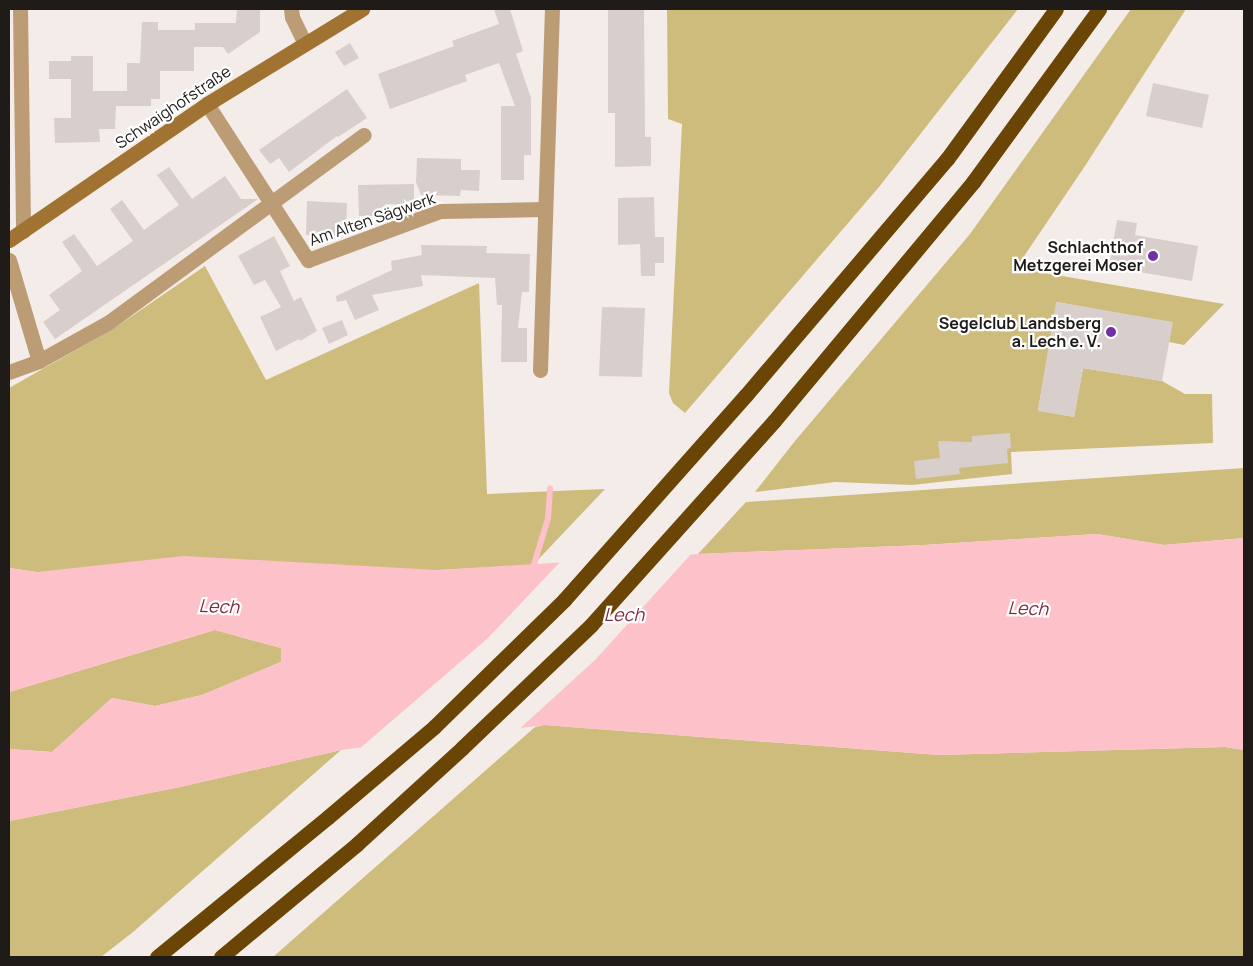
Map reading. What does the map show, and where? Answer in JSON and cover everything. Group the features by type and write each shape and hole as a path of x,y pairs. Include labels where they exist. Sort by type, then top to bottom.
{"highway":[{"path":"157,957 328,817 434,727 564,600 746,395 947,158 1056,9"},
{"path":"221,957 357,844 462,748 591,625 774,421 973,182 1099,9"}],"street":[{"path":"20,9 23,231"},
{"path":"292,9 292,17 304,42"},
{"name":"Schwaighofstraße","path":"9,240 207,104 304,42 362,9"},
{"path":"540,370 552,9"},
{"name":"Am Alten Sägwerk","path":"207,104 272,200 308,260 440,211 544,209"},
{"path":"9,372 39,361 108,322 186,267 272,200 364,134"},
{"path":"9,260 39,361"}],"shaded area":[{"path":"667,9 1018,9 879,187 685,413 673,403 669,393 682,124 668,119"},
{"path":"1131,9 1186,9 1083,169 1016,268 1224,304 1184,345 1169,342 1172,323 1057,302 1038,410 1074,417 1083,368 1162,381 1185,394 1212,394 1213,443 1011,452 1012,474 912,485 835,482 755,492 795,441 970,234"},
{"path":"205,266 266,380 479,283 487,494 605,489 533,565 438,570 37,572 9,568 9,388 113,329"},
{"path":"1244,468 1244,538 1164,545 1097,534 924,545 698,554 746,502"},
{"path":"215,630 281,648 281,662 202,695 155,706 112,698 52,752 9,749 9,692"},
{"path":"544,725 939,755 1225,747 1244,750 1244,957 273,957 535,727"},
{"path":"341,750 133,932 101,957 9,957 9,821 180,787"}],"water":[{"name":"Lech","path":"1097,534 1164,545 1244,538 1244,750 1225,747 939,755 544,725 341,750 180,787 9,821 9,749 52,752 112,698 155,706 202,695 281,662 281,648 215,630 9,692 9,568 37,572 184,556 438,570 698,554 924,545"}],"pier":[{"path":"693,552 595,660 516,732 358,750 488,638 561,561"}],"building":[{"path":"237,9 260,9 260,32 228,54 223,47 194,47 194,71 160,71 160,99 151,99 151,106 116,106 115,129 99,129 100,142 55,143 54,118 71,118 71,79 49,79 49,61 71,61 71,56 93,56 93,91 127,91 127,63 140,63 142,22 158,22 158,30 195,30 195,23 236,23"},
{"path":"494,9 510,9 523,51 516,54 531,98 531,155 524,155 524,180 501,180 501,106 515,106 499,63 465,75 467,81 390,109 378,74 454,46 452,41 499,24"},
{"path":"608,9 644,9 645,137 651,137 651,166 615,167 615,113 608,113"},
{"path":"350,43 359,58 344,66 335,52"},
{"path":"1153,83 1209,95 1202,128 1146,116"},
{"path":"347,89 367,118 337,136 289,172 279,158 270,164 259,150"},
{"path":"417,158 461,159 461,170 480,170 479,191 461,190 460,196 421,195 416,182"},
{"path":"169,167 192,199 225,176 241,199 258,199 55,339 43,322 60,310 49,295 82,271 62,242 74,234 97,266 133,241 110,209 122,200 144,230 179,205 157,175"},
{"path":"414,184 414,205 385,204 385,216 359,216 358,185"},
{"path":"654,197 655,237 664,237 664,263 655,263 655,276 641,276 640,244 618,245 618,198"},
{"path":"307,201 347,203 346,227 337,227 336,236 306,235"},
{"name":"Schlachthof Metzgerei Moser","path":"1117,220 1137,223 1135,235 1198,246 1192,281 1109,267"},
{"path":"274,236 290,266 280,271 294,301 301,297 317,331 300,341 299,339 276,351 260,317 281,307 265,280 254,285 238,256"},
{"path":"421,245 487,246 486,253 530,254 529,292 522,292 518,328 527,328 527,362 501,362 502,305 497,305 495,278 421,275 423,286 372,295 379,310 355,320 346,300 337,302 336,296 392,270 391,261 422,255"},
{"name":"Segelclub Landsberg a. Lech e. V.","path":"1056,302 1173,322 1162,381 1083,368 1074,417 1038,411"},
{"path":"602,307 645,308 642,377 599,376"},
{"path":"342,320 348,335 329,344 322,328"},
{"path":"1010,433 1011,448 1007,449 1008,463 959,468 960,474 916,479 914,461 940,458 938,441 972,442 972,436"}],"waterway":[{"path":"532,571 548,519 550,489"}],"place":[{"name":"Schlachthof Metzgerei Moser","path":"1153,256"},
{"name":"Segelclub Landsberg a. Lech e. V.","path":"1111,332"}]}
